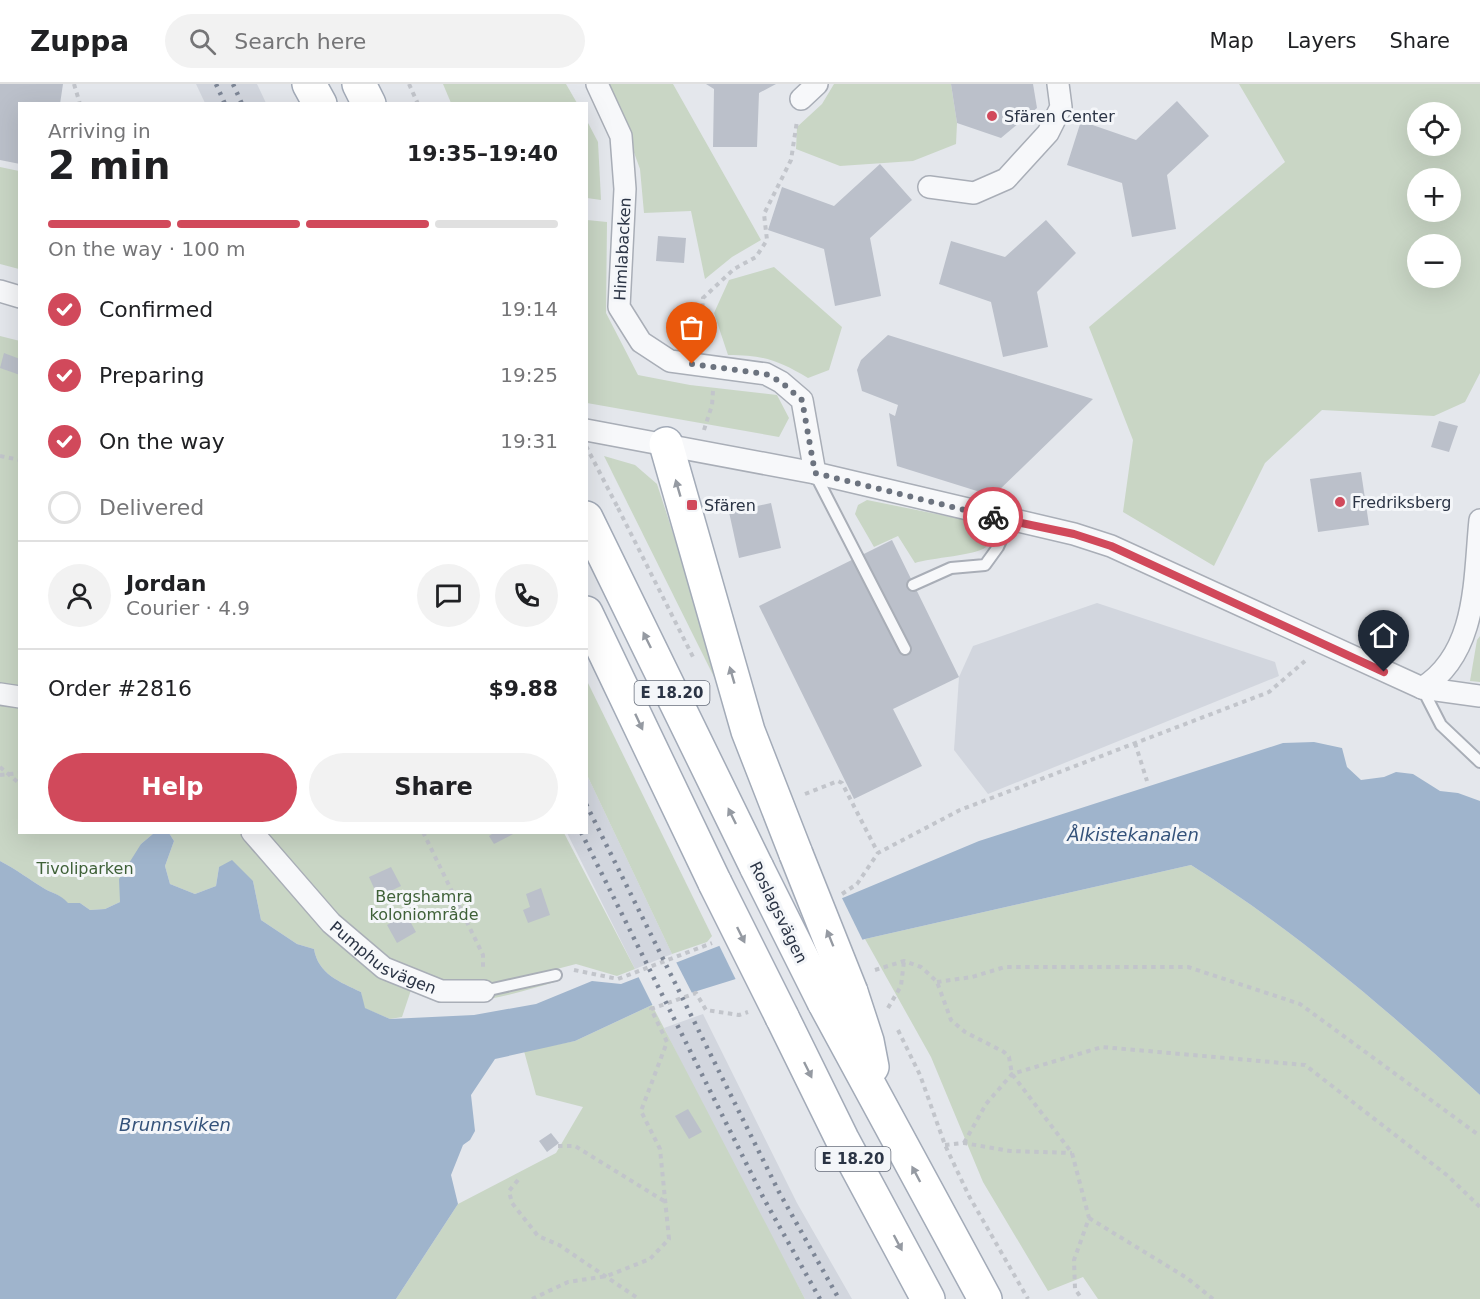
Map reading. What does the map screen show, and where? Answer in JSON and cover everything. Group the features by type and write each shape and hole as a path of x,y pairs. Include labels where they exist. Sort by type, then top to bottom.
{"main road":[{"path":"309,84 319,102"},
{"path":"359,84 368,102"},
{"path":"666,444 748,731 796,854 838,997"},
{"name":"Roslagsvägen","path":"588,522 757,868 838,997 878,1104 985,1299"},
{"name":"E 18.20","path":"588,617 715,883 842,1139 928,1299"}],"street":[{"name":"Himlabacken","path":"597,84 621,136 625,189 619,307 641,342 670,361 766,374 781,382 802,400 815,473"},
{"path":"801,99 818,84"},
{"path":"929,187 974,193 1006,179 1048,133 1061,107 1058,84"},
{"path":"0,291 18,296"},
{"path":"588,430 815,473 1010,521 1074,534 1111,546 1323,645 1422,688 1480,696"},
{"path":"1422,688 1439,678 1460,650 1472,607 1480,520"},
{"path":"0,694 18,697"},
{"name":"Pumphusvägen","path":"254,834 331,923 384,968 441,991 484,991"}],"lane":[{"path":"815,473 905,649"},
{"path":"914,585 951,568 985,565 998,547 1010,521"},
{"path":"1422,688 1441,725 1480,762"},
{"name":"Pumphusvägen","path":"484,991 556,975"}],"path":[{"path":"74,84 79,102"},
{"path":"409,84 417,102"},
{"path":"703,433 712,405 715,367 701,327 703,298 734,269 756,257 767,240 764,214 791,160 801,99"},
{"path":"588,450 698,666"},
{"path":"0,456 18,460"},
{"path":"850,891 878,853 960,810 1269,692 1323,645"},
{"path":"1135,743 1147,781"},
{"path":"0,767 18,782"},
{"path":"0,775 18,773"},
{"path":"799,796 838,781 842,783 878,853"},
{"path":"424,834 483,955 484,991"},
{"path":"888,1009 901,986 904,961 921,967 937,982 951,1020 965,1032 1004,1052 1009,1057 1012,1074 1072,1153 1089,1218 1074,1260 1075,1289 1082,1299"},
{"path":"937,982 1005,967 1188,967 1300,1004 1480,1136"},
{"path":"532,1299 568,1282 607,1275 650,1259 669,1239 660,1149 641,1111 667,1042 651,1009 696,993 706,1010"},
{"path":"884,1000 892,1018"},
{"path":"896,1027 920,1075 945,1145 969,1196 1028,1299"},
{"path":"964,1143 986,1104 1012,1074 1102,1047 1305,1065 1448,1176 1480,1207"},
{"path":"945,1145 964,1143 1010,1151 1072,1153"},
{"path":"558,1146 575,1146 665,1201"},
{"path":"518,1180 509,1191 512,1203 538,1236 559,1245 607,1275 639,1299"},
{"path":"1089,1218 1187,1278 1213,1299"}],"shaded area":[{"path":"196,84 257,84 266,102 205,102"},
{"path":"1097,603 1275,662 1279,676 988,794 954,750 959,677 973,646"},
{"path":"588,777 672,954 635,969 568,834 588,834"},
{"path":"703,1014 797,1203 852,1299 805,1299 722,1144 664,1028"}],"green space":[{"path":"443,84 566,84 576,102 451,102"},
{"path":"609,84 673,84 761,240 732,257 705,279 691,211 644,213 640,169"},
{"path":"834,84 951,84 957,123 956,144 913,161 840,166 796,149 797,127 822,104"},
{"path":"1239,84 1480,84 1480,373 1465,402 1434,416 1322,410 1265,463 1214,566 1123,512 1133,440 1089,327 1285,162"},
{"path":"588,123 598,142 601,200 588,198"},
{"path":"0,167 18,171 18,269 0,264"},
{"path":"588,220 607,222 606,313 638,375 690,385 777,395 789,418 779,437 588,403"},
{"path":"774,267 842,327 829,370 808,378 770,360 728,355 714,313 729,280"},
{"name":"Tivoliparken","path":"0,336 18,340 18,834 153,834 141,844 120,902 105,909 90,910 80,903 68,904 60,896 0,861"},
{"path":"604,456 635,465 657,484 731,711"},
{"path":"867,500 986,524 990,528 990,538 986,547 981,550 915,563 898,536 874,547 855,514 858,505"},
{"path":"1480,636 1480,682 1470,681 1477,640"},
{"path":"588,683 712,936 707,942 672,954 588,777"},
{"name":"Bergshamra koloniområde","path":"170,834 565,834 635,969 617,976 576,964 553,970 558,981 484,1000 447,1001 411,990 402,1017 390,1019 364,1008 361,992 338,981 325,971 316,958 314,949 297,944 261,920 253,881 219,867 216,886 195,894 170,884 165,866 174,841"},
{"path":"1191,865 1268,917 1341,973 1480,1095 1480,1299 1098,1299 1083,1277 1048,1291 983,1182 931,1057 865,939"},
{"path":"652,1005 805,1299 396,1299 458,1204 556,1153 583,1107 536,1095 524,1051 575,1041"}],"water":[{"name":"Brunnsviken","path":"1314,742 1342,748 1347,767 1361,780 1384,777 1396,772 1413,774 1440,791 1458,793 1480,801 1480,1095 1341,973 1268,917 1191,865 865,939 652,1005 575,1041 495,1059 471,1095 475,1131 470,1140 463,1145 451,1175 458,1204 396,1299 0,1299 0,861 68,903 80,903 90,910 105,909 120,902 119,879 141,844 153,834 170,834 174,841 165,866 170,884 195,894 216,886 219,867 232,860 253,881 261,920 297,944 314,949 316,958 325,971 338,981 361,992 365,1008 390,1019 474,1015 536,1004 592,981 621,984 845,897 979,841 1283,743"}],"pier":[{"path":"841,896 864,943 737,982 718,943"},
{"path":"675,960 693,995 654,1008 637,974"}],"building":[{"path":"0,84 63,84 60,102 18,102 18,164 0,160"},
{"path":"706,84 776,84 759,93 757,147 713,147 714,89"},
{"name":"Sfären Center","path":"951,84 1033,84 1037,108 1001,138 957,123"},
{"path":"1177,101 1209,136 1167,175 1176,229 1132,237 1122,183 1067,165 1081,121 1136,140"},
{"path":"880,164 912,200 870,238 881,296 835,306 824,249 768,230 782,187 834,206"},
{"path":"1046,220 1076,253 1037,292 1048,347 1003,357 991,302 939,284 951,241 1005,257"},
{"path":"658,236 686,238 684,263 656,261"},
{"path":"888,335 1093,399 993,496 897,466 889,413 895,416 898,405 862,391 857,370 861,360"},
{"path":"4,353 18,358 18,374 0,368"},
{"path":"1439,421 1458,426 1449,452 1431,447"},
{"name":"Fredriksberg","path":"1361,472 1369,525 1318,532 1310,479"},
{"path":"771,503 781,548 739,558 729,512"},
{"path":"892,540 959,677 893,709 922,766 854,799 759,606"},
{"path":"492,834 513,834 494,844 489,836"},
{"path":"391,867 401,886 378,897 369,877"},
{"path":"541,888 550,915 528,923 523,910 530,907 526,894"},
{"path":"406,914 416,932 397,943 387,925"},
{"path":"688,1109 702,1132 689,1139 675,1116"},
{"path":"551,1133 559,1143 547,1152 539,1141"}],"railway":[{"path":"216,84 224,102"},
{"path":"233,84 241,102"},
{"path":"588,808 779,1192 839,1299"},
{"path":"582,834 764,1199 820,1299"}],"way so far":[{"path":"692,364 766,374 781,382 802,400 815,473 993,517"}],"place":[{"name":"Sfären Center","path":"992,116"},
{"name":"Fredriksberg","path":"1340,502"},
{"name":"Sfären","path":"692,505"}],"route":[{"path":"993,517 1074,534 1111,546 1384,672"}],"water label":[{"name":"Ålkistekanalen","path":"1133,835"}]}
